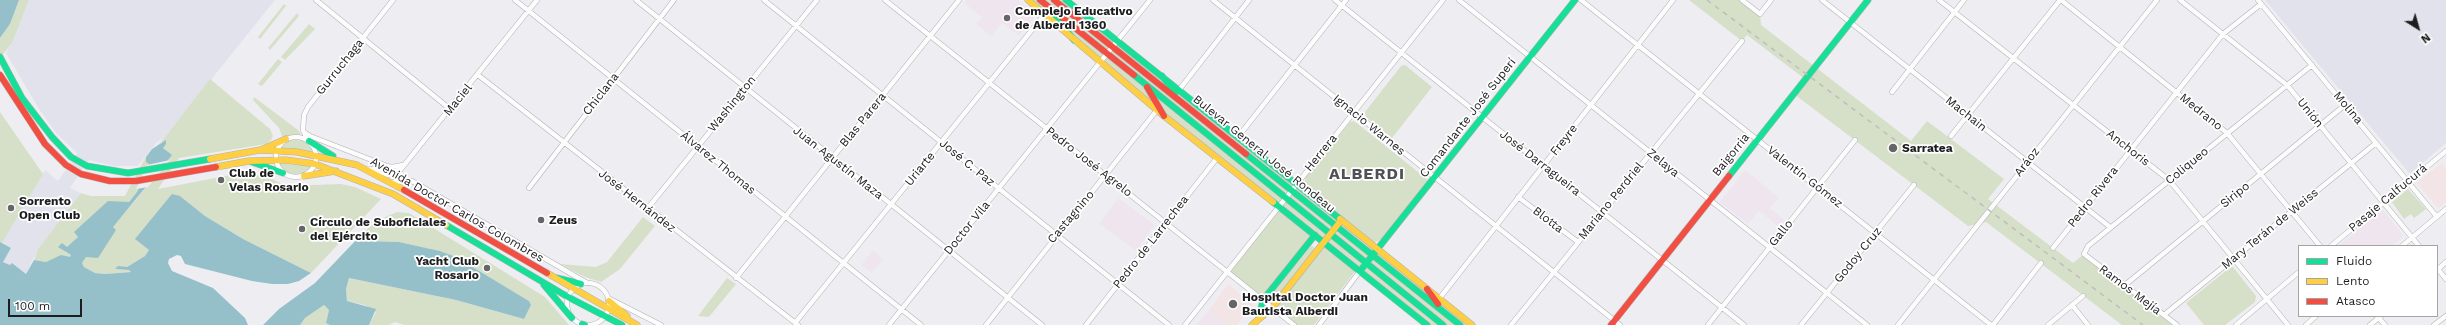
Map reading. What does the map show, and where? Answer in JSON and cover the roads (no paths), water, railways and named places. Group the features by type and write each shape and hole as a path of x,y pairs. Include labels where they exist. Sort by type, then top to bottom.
{"main road":[{"path":"1028,0 1044,16 1164,116 1360,271 1420,323 1427,325"},
{"name":"Bulevar General José Rondeau","path":"1040,0 1287,197 1443,325"},
{"name":"Bulevar General José Rondeau","path":"1054,0 1460,325"},
{"name":"Bulevar General José Rondeau","path":"1066,0 1472,325"},
{"name":"Comandante José Superí","path":"1360,271 1575,0"},
{"name":"Baigorria","path":"1612,323 1868,0"},
{"path":"1045,4 1074,40"},
{"name":"Avenida Doctor Carlos Colombres","path":"0,57 22,98 52,137 71,157 87,166 117,172 142,172 260,150 277,150 316,154 337,159 366,170 390,182 549,276 637,325"},
{"name":"Avenida Doctor Carlos Colombres","path":"0,75 45,144 66,165 82,174 110,181 136,181 249,161 276,159 315,164 393,194 568,297 622,325"},
{"path":"1162,76 1184,104"},
{"path":"1144,82 1164,116"},
{"path":"307,138 337,159"},
{"path":"260,150 286,139"},
{"path":"249,161 283,173"},
{"path":"304,176 336,171"},
{"path":"1252,325 1259,317 1272,308 1341,220"},
{"path":"1259,317 1263,300 1315,235"},
{"path":"549,276 584,283"},
{"path":"539,279 572,318"},
{"path":"1427,289 1444,312"},
{"path":"609,300 637,325"}],"street":[{"path":"316,0 450,109"},
{"name":"Gurruchaga","path":"316,154 303,130 304,115 308,107 393,0"},
{"name":"Álvarez Thomas","path":"515,0 921,325"},
{"name":"Maciel","path":"366,170 373,169 388,175 395,173 404,165 537,0"},
{"name":"Juan Agustín Maza","path":"636,0 744,89 1042,325"},
{"name":"Chiclana","path":"529,188 674,0"},
{"name":"José C. Paz","path":"764,0 1169,325"},
{"name":"Washington","path":"647,209 817,0"},
{"name":"Pedro José Agrelo","path":"885,0 1294,325"},
{"name":"Blas Parera","path":"736,278 787,218 832,158 959,0"},
{"name":"Doctor Vila","path":"889,325 1150,0"},
{"name":"Ignacio Warnes","path":"1213,0 1354,112 1434,179 1496,225 1554,272 1612,323 1620,325"},
{"path":"1179,90 1249,0"},
{"name":"José Darragueira","path":"1335,0 1744,325"},
{"path":"1238,137 1346,0"},
{"name":"Herrera","path":"1185,325 1443,0"},
{"name":"Zelaya","path":"1459,0 1866,325"},
{"name":"Valentín Gómez","path":"1581,0 1992,325"},
{"name":"Freyre","path":"1439,299 1673,0"},
{"path":"1742,0 1760,14 1771,0"},
{"name":"Machain","path":"1822,0 2110,227"},
{"name":"Anchoris","path":"1939,0 2169,180 2288,325"},
{"path":"1892,92 1964,0"},
{"path":"1951,136 2060,0"},
{"name":"Medrano","path":"2060,0 2227,133 2319,245"},
{"name":"Aráoz","path":"1898,325 2157,0"},
{"name":"Unión","path":"2180,0 2287,85 2418,245"},
{"name":"Pedro Rivera","path":"2053,248 2223,34 2260,2"},
{"name":"Molina","path":"2260,2 2437,217"},
{"name":"Uriarte","path":"796,324 1044,16"},
{"name":"Mariano Perdriel","path":"1512,325 1742,41"},
{"name":"Coliqueo","path":"2084,254 2088,246 2110,227 2312,65"},
{"name":"José Hernández","path":"478,75 647,209 796,324"},
{"name":"Siripo","path":"2124,285 2345,105"},
{"name":"Castagnino","path":"986,325 1157,110"},
{"path":"316,154 315,164 304,176 295,177 283,173 276,159 277,150 286,139 307,138 387,166 392,167 404,165"},
{"name":"Gallo","path":"1708,325 1855,140"},
{"name":"Mary Terán de Weiss","path":"2164,315 2376,142"},
{"name":"Pasaje Calfucurá","path":"2332,245 2408,181 2445,153"},
{"name":"Pedro de Larrechea","path":"1086,325 1217,158"},
{"path":"390,182 412,181 584,283 601,287 609,300 660,325"},
{"name":"Godoy Cruz","path":"1801,325 1914,185"},
{"name":"Blotta","path":"1518,197 1578,242"},
{"path":"2403,245 2446,210"},
{"name":"Ramos Mejía","path":"2084,254 2177,325"},
{"path":"2438,268 2446,262"},
{"path":"1992,325 2041,263"},
{"path":"2438,270 2446,279"},
{"name":"Comandante José Superí","path":"1319,325 1360,271"},
{"path":"2236,325 2298,273"},
{"path":"584,283 572,289 568,297 567,304 572,318 584,325 591,325 605,316 608,309 609,300"},
{"path":"2048,325 2083,296"},
{"path":"2072,305 2088,325"},
{"path":"2434,325 2446,316"},
{"path":"2306,325 2315,317"},
{"path":"2370,325 2379,317 2385,325"}],"water":[{"path":"0,0 19,0 10,24 0,38"},
{"path":"166,140 166,144 163,148 172,155 113,227 116,230 98,258 86,257 82,263 84,267 95,273 105,274 131,272 129,270 115,269 118,266 127,267 145,256 149,250 135,239 172,194 180,196 205,216 243,239 311,273 299,281 288,284 272,284 252,281 185,264 181,256 177,255 169,259 168,263 172,271 213,288 245,318 248,325 0,325 0,242 11,248 3,262 10,265 12,263 26,274 34,260 46,262 61,255 70,257 71,255 58,247 62,243 67,247 78,237 74,232 108,201 129,202 137,192 149,164 146,162 146,157 152,149"},
{"path":"359,237 366,241 399,242 440,251 456,257 529,301 531,305 524,319 456,300 349,278 346,289 347,301 376,309 369,325 330,325 326,323 329,310 324,305 305,318 300,325 263,325 279,309 315,283"}],"railway":[{"path":"1707,0 2143,325"}],"place":[{"name":"Complejo Educativo de Alberdi 1360","path":"1007,18"},
{"name":"Sarratea","path":"1893,148"},
{"name":"Club de Velas Rosario","path":"221,180"},
{"name":"Sorrento Open Club","path":"11,208"},
{"name":"Zeus","path":"541,220"},
{"name":"Círculo de Suboficiales del Ejército","path":"302,229"},
{"name":"Yacht Club Rosario","path":"487,268"},
{"name":"Hospital Doctor Juan Bautista Alberdi","path":"1233,304"}],"district":[{"name":"ALBERDI","path":"1367,174"}]}
